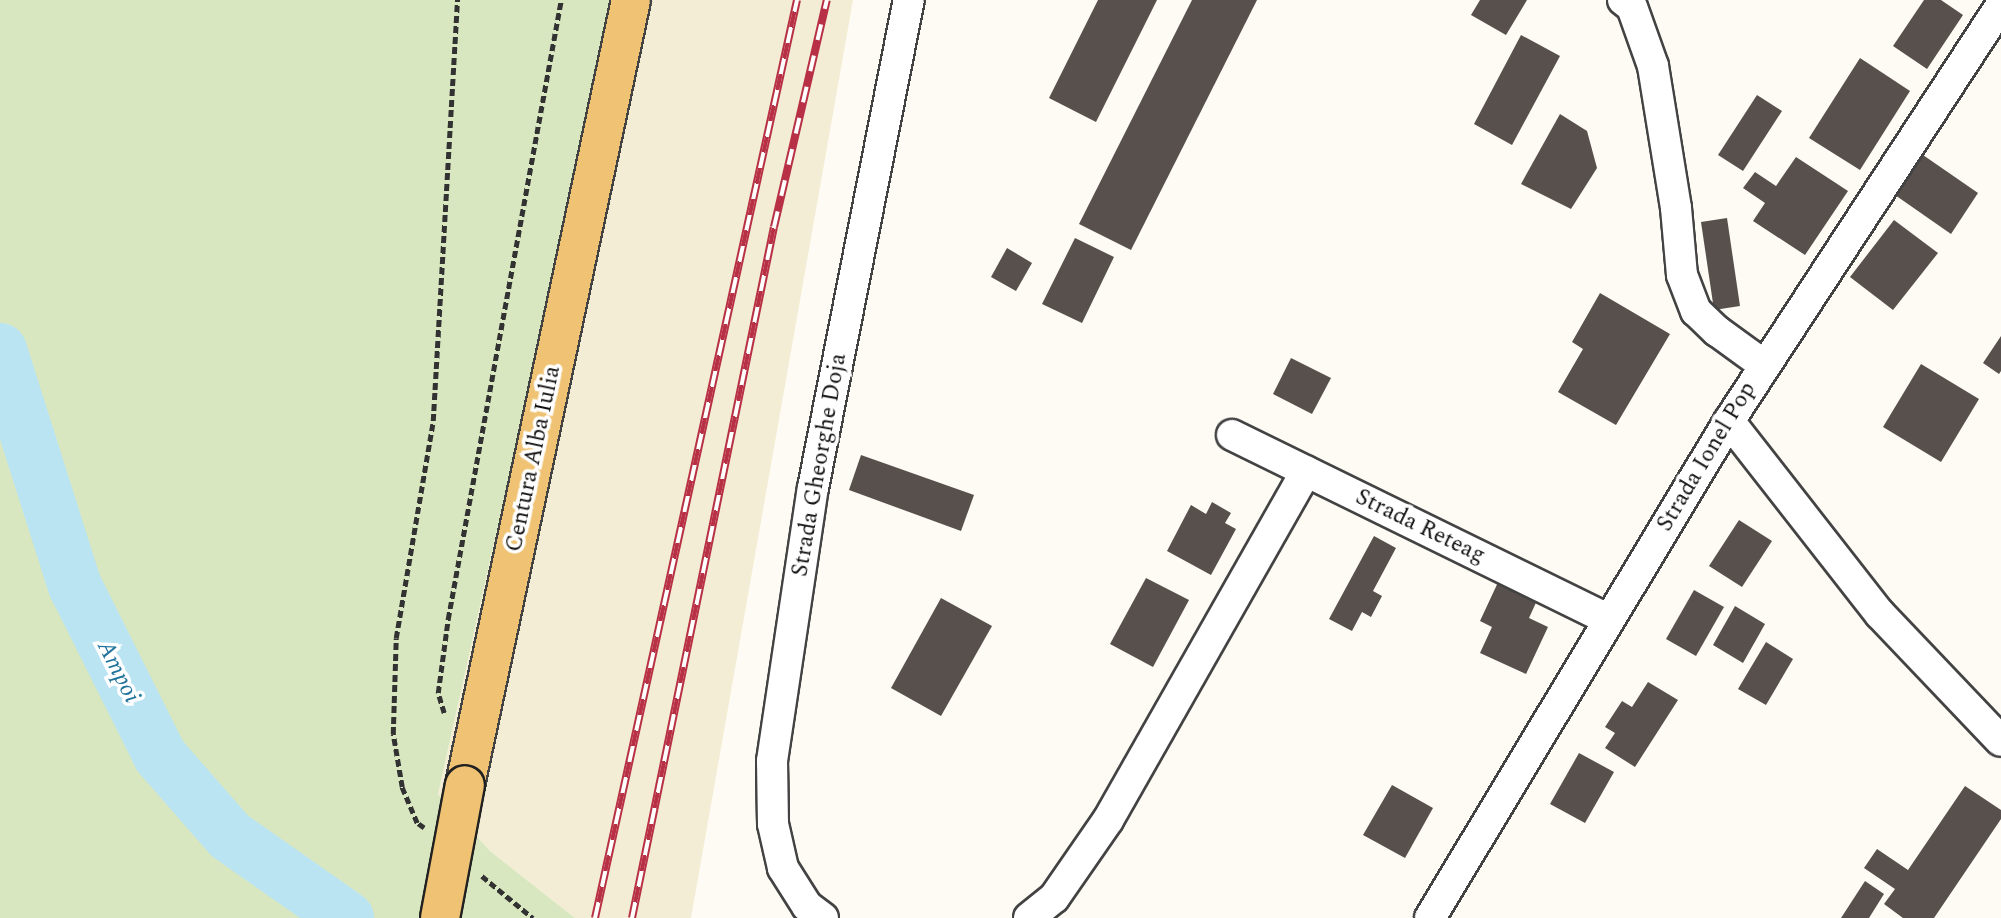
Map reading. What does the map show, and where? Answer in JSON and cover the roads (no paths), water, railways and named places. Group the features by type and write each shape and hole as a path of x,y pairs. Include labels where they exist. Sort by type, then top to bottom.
{"main road":[{"name":"Centura Alba Iulia","path":"440,918 465,785 631,0"}],"street":[{"name":"Strada Gheorghe Doja","path":"823,918 807,906 783,867 773,824 772,761 813,488 909,0"},
{"path":"1623,0 1632,8 1653,66 1676,208 1682,275 1696,311 1717,331 1764,365"},
{"name":"Strada Ionel Pop","path":"1430,918 1728,421 2001,6"},
{"path":"1728,421 1880,614 2001,741"},
{"name":"Strada Reteag","path":"1232,435 1608,620"},
{"path":"1029,918 1054,898 1108,820 1306,471"}],"waterway":[{"name":"Ampoi","path":"0,350 75,586 160,756 230,836 347,918"}],"railway":[{"path":"595,918 797,0"},
{"path":"632,918 774,227 827,0"}]}
